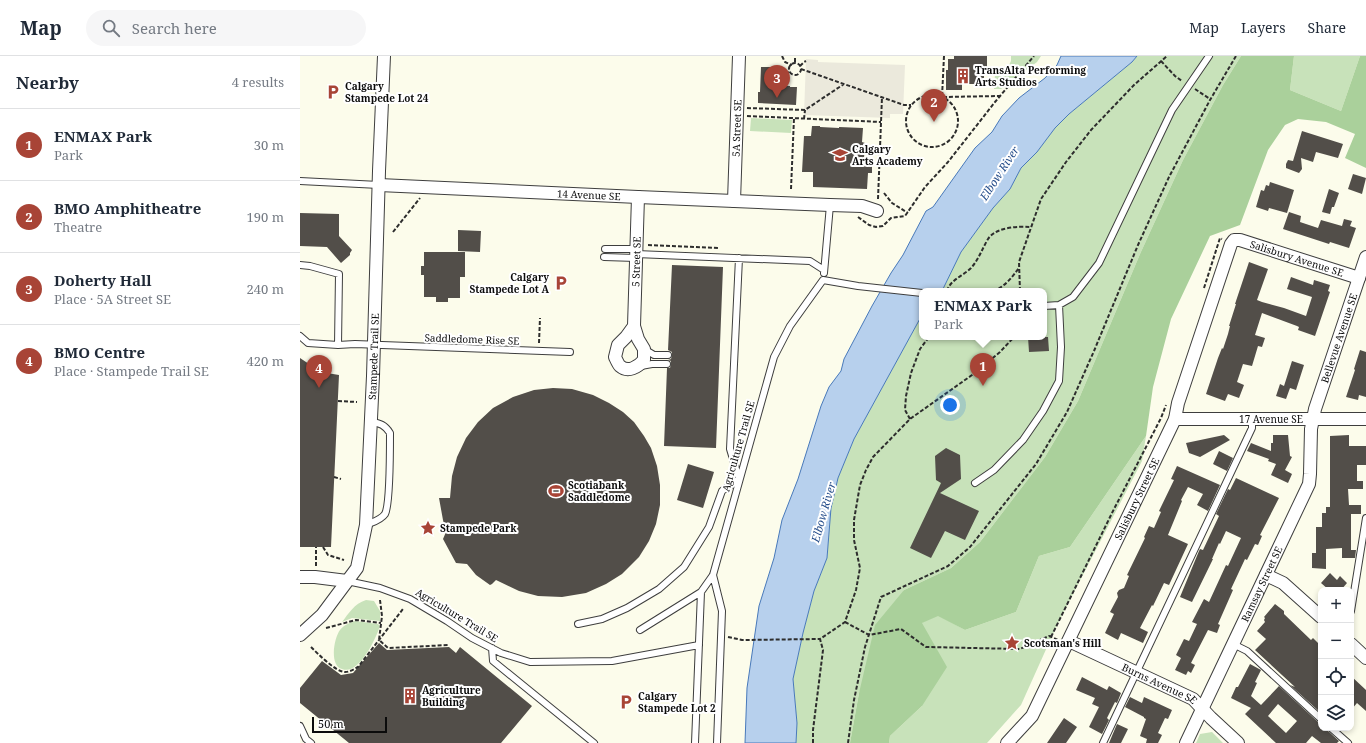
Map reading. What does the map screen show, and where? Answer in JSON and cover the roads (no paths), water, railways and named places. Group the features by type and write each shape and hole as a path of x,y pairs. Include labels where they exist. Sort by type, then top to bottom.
{"street":[{"name":"Stampede Trail SE","path":"300,635 322,615 359,565 366,525 384,56"},
{"name":"5A Street SE","path":"734,201 739,56"},
{"name":"14 Avenue SE","path":"379,185 862,206 877,211"},
{"name":"5 Street SE","path":"638,197 634,326 638,339 644,349"},
{"name":"Salisbury Avenue SE","path":"1229,240 1240,240 1363,268"},
{"name":"Salisbury Street SE","path":"1007,743 1032,716 1064,640 1175,419 1178,403 1229,246 1229,240"},
{"name":"Bellevue Avenue SE","path":"1313,419 1317,401 1363,268"},
{"path":"634,326 626,338 618,345 615,357 620,366 628,369 638,367 644,360 644,349"},
{"name":"17 Avenue SE","path":"1175,419 1366,419"},
{"name":"Ramsay Street SE","path":"1186,743 1309,484 1311,429 1313,419"},
{"path":"1266,575 1284,583 1318,614"},
{"path":"300,577 315,577 347,581"},
{"name":"Burns Avenue SE","path":"1064,640 1193,699 1238,743"},
{"path":"1354,647 1366,658"}],"lane":[{"path":"1047,306 1059,306 1073,298 1100,264 1172,110 1209,56"},
{"name":"14 Avenue SE","path":"300,181 379,185"},
{"path":"830,205 823,280 919,294"},
{"path":"604,249 636,254 810,262 824,270"},
{"path":"604,257 636,254"},
{"path":"578,624 602,619 627,608 659,589 684,567 709,527 722,492 739,479 730,449 739,258"},
{"path":"300,265 310,266 339,274 338,345"},
{"name":"Agriculture Trail SE","path":"640,630 701,592 713,575 774,357 790,326 823,280"},
{"path":"975,483 994,470 1023,440 1043,411 1059,381 1061,347 1059,306"},
{"name":"Saddledome Rise SE","path":"300,336 308,343 338,345 570,352"},
{"path":"644,349 654,355 668,356"},
{"path":"638,367 652,364 668,364"},
{"path":"1103,743 1252,428 1252,419"},
{"path":"366,525 378,520 385,513 388,502 390,433 386,426 371,422"},
{"path":"1354,592 1366,518"},
{"path":"713,575 722,611 718,743"},
{"name":"Agriculture Trail SE","path":"347,581 380,588 410,599 472,638 501,653 530,662 612,661 699,645"},
{"path":"695,743 701,592"},
{"path":"1233,644 1247,651 1318,716"},
{"path":"492,648 493,661 594,743"},
{"path":"300,726 306,740 311,743"},
{"path":"1334,731 1348,743"}],"water":[{"name":"Elbow River","path":"1061,56 1137,56 1132,62 1069,114 1055,128 1037,152 1021,168 1010,189 993,208 961,252 943,288 919,288 919,320 854,439 838,478 831,508 827,558 814,591 793,679 797,723 796,743 745,743 747,688 759,606 774,558 782,520 798,479 821,406 829,387 841,371 844,359 872,306 903,255 926,211 933,207 975,148 992,132 1002,116 1019,98 1045,78 1057,65"}],"place":[{"name":"TransAlta Performing Arts Studios","path":"963,76"},
{"name":"Calgary Stampede Lot 24","path":"333,92"},
{"name":"Doherty Hall","path":"777,98"},
{"name":"BMO Amphitheatre","path":"934,122"},
{"name":"Calgary Arts Academy","path":"840,155"},
{"name":"Calgary Stampede Lot A","path":"561,283"},
{"name":"ENMAX Park","path":"983,386"},
{"name":"BMO Centre","path":"319,388"},
{"name":"Scotiabank Saddledome","path":"556,491"},
{"name":"Stampede Park","path":"428,528"},
{"name":"Scotsman's Hill","path":"1012,643"},
{"name":"Agriculture Building","path":"410,696"},
{"name":"Calgary Stampede Lot 2","path":"626,702"}]}
